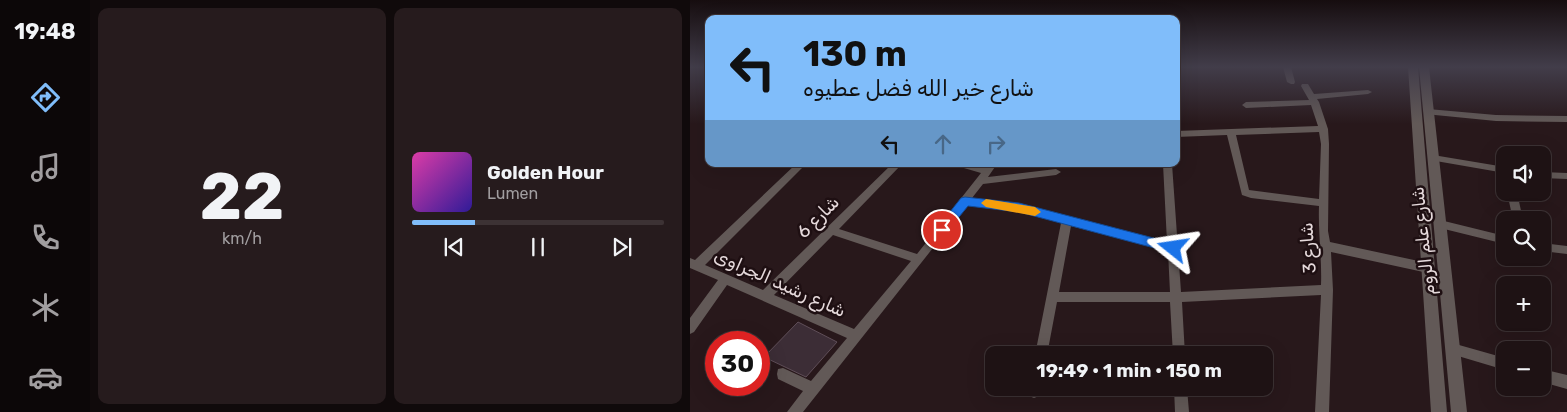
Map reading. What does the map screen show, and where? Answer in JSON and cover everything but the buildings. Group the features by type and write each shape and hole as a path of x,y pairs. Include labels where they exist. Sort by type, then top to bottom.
{"street":[{"name":"شارع 3","path":"1305,86 1314,100 1324,129 1323,232 1326,246 1327,290 1322,412"},
{"name":"شارع علم الروم","path":"1414,86 1439,412"},
{"name":"شارع علم الروم","path":"1426,86 1459,412"},
{"path":"1246,105 1314,100 1368,92"},
{"path":"1428,112 1496,118 1567,119"},
{"path":"1180,134 1324,129"},
{"path":"1231,133 1244,192 1323,203"},
{"path":"1420,161 1496,169"},
{"path":"694,264 798,167"},
{"name":"شارع 6","path":"765,296 894,167"},
{"path":"970,167 986,172 1056,172"},
{"path":"1168,167 1179,346"},
{"path":"794,412 919,259 986,172"},
{"path":"1551,175 1567,176"},
{"path":"965,201 1019,208 1173,248"},
{"path":"1043,346 1066,220"},
{"path":"1440,224 1496,238"},
{"path":"830,230 919,259"},
{"path":"1326,246 1428,268"},
{"path":"1551,248 1566,251"},
{"name":"شارع رشيد الجراوى","path":"694,264 856,336"},
{"path":"690,328 725,279"},
{"path":"1052,297 1176,297 1327,290"},
{"path":"1452,349 1496,361"},
{"path":"783,374 813,389"},
{"path":"1551,378 1567,382"},
{"path":"1181,396 1182,412"}],"slow traffic":[{"path":"986,203 1035,212"}],"route":[{"path":"942,230 965,201 1019,208 1173,248"}]}
